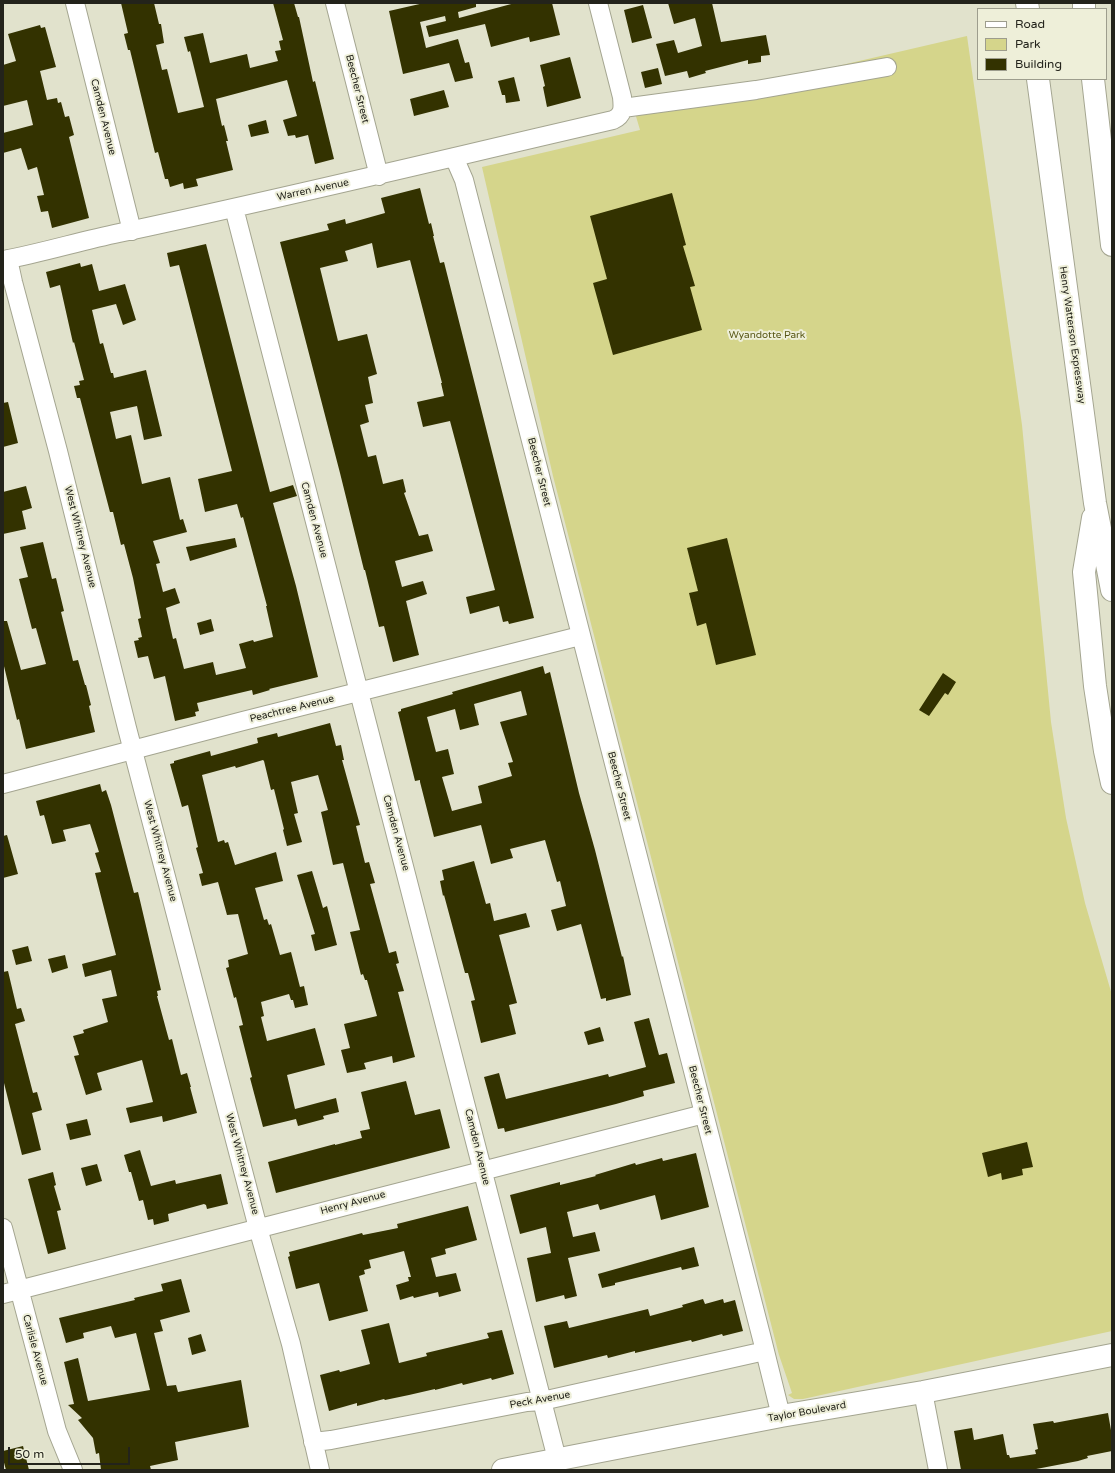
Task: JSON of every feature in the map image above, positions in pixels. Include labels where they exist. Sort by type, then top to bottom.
[{"type":"main road","name":"Henry Watterson Expressway","points":[[1038,80],[1095,503],[1112,590]]},
{"type":"main road","points":[[1093,80],[1112,245]]},
{"type":"main road","points":[[1095,503],[1084,572],[1096,693],[1105,751],[1112,783]]},
{"type":"main road","name":"Taylor Boulevard","points":[[516,1469],[557,1459],[781,1416],[923,1392],[1112,1355]]},
{"type":"street","name":"Camden Avenue","points":[[75,3],[132,231]]},
{"type":"street","name":"Beecher Street","points":[[336,3],[379,176]]},
{"type":"street","points":[[598,3],[622,97],[622,111]]},
{"type":"street","name":"Warren Avenue","points":[[6,260],[379,176],[613,120],[618,118],[622,111],[756,90],[887,67]]},
{"type":"street","name":"Beecher Street","points":[[454,157],[464,180],[781,1416]]},
{"type":"street","name":"Camden Avenue","points":[[234,208],[557,1459]]},
{"type":"street","name":"West Whitney Avenue","points":[[6,260],[58,451],[127,728],[258,1228],[291,1344],[320,1470]]},
{"type":"street","name":"Peachtree Avenue","points":[[3,784],[580,636]]},
{"type":"street","name":"Henry Avenue","points":[[11,1292],[704,1114]]},
{"type":"street","name":"Carlisle Avenue","points":[[3,1228],[11,1292],[57,1431],[73,1470]]},
{"type":"street","name":"Peck Avenue","points":[[313,1442],[331,1440],[527,1402],[542,1401],[764,1350]]},
{"type":"street","points":[[923,1392],[938,1470]]},
{"type":"green space","name":"Wyandotte Park","points":[[967,36],[1022,425],[1051,722],[1066,818],[1085,903],[1112,995],[1112,1331],[803,1399],[794,1399],[788,1395],[792,1393],[779,1355],[553,476],[482,167],[640,130],[635,113]]},
{"type":"building","points":[[121,3],[154,3],[159,24],[161,24],[164,43],[156,45],[162,70],[167,69],[178,113],[204,107],[190,51],[188,52],[184,37],[203,33],[210,63],[247,54],[250,68],[278,61],[275,51],[281,50],[279,41],[283,40],[273,3],[294,3],[299,17],[313,82],[315,81],[334,159],[315,164],[308,135],[296,138],[295,135],[288,136],[283,120],[297,116],[287,80],[216,99],[222,126],[224,125],[228,141],[226,141],[233,170],[196,179],[198,186],[184,189],[183,183],[170,187],[168,179],[165,179],[158,152],[155,153],[130,50],[128,50],[124,34],[128,33]]},
{"type":"building","points":[[424,3],[476,3],[476,7],[458,12],[459,18],[515,3],[552,3],[560,35],[530,42],[529,37],[491,47],[485,24],[429,37],[426,26],[446,21],[445,16],[420,22],[426,48],[458,39],[465,63],[469,62],[473,78],[455,82],[449,63],[403,74],[389,11]]},
{"type":"building","points":[[668,3],[712,3],[721,42],[766,35],[770,55],[761,56],[761,62],[748,64],[748,60],[705,71],[706,73],[689,78],[687,71],[665,76],[656,44],[674,40],[678,53],[702,46],[695,18],[674,24]]},
{"type":"building","points":[[643,5],[652,38],[632,43],[624,10]]},
{"type":"building","points":[[40,25],[41,28],[45,27],[56,67],[40,71],[47,100],[57,98],[58,103],[61,102],[65,117],[69,116],[74,135],[69,137],[89,218],[52,228],[48,211],[41,212],[37,196],[44,195],[37,167],[28,170],[21,148],[3,153],[3,133],[33,125],[27,100],[3,106],[3,65],[16,61],[8,34]]},
{"type":"building","points":[[570,57],[581,98],[547,107],[543,87],[545,86],[540,65]]},
{"type":"building","points":[[658,68],[662,84],[645,88],[641,72]]},
{"type":"building","points":[[514,77],[520,101],[506,103],[505,95],[502,95],[498,81]]},
{"type":"building","points":[[444,90],[449,107],[414,116],[410,99]]},
{"type":"building","points":[[266,120],[269,133],[251,137],[248,125]]},
{"type":"building","points":[[420,188],[429,224],[431,223],[440,263],[444,262],[534,618],[509,624],[508,621],[503,622],[499,606],[470,614],[466,597],[495,590],[450,421],[423,427],[417,402],[444,396],[442,383],[410,260],[377,268],[372,243],[345,251],[348,261],[320,268],[338,341],[367,334],[377,374],[368,377],[373,403],[365,405],[369,422],[360,425],[368,457],[376,455],[383,484],[403,479],[406,492],[404,493],[419,536],[428,534],[433,551],[395,561],[402,587],[423,581],[427,594],[406,601],[419,655],[393,662],[384,626],[379,627],[280,242],[329,230],[327,224],[345,219],[346,224],[385,213],[381,198]]},
{"type":"building","points":[[672,193],[686,245],[683,246],[695,286],[690,287],[702,330],[613,355],[593,283],[607,279],[590,216]]},
{"type":"building","points":[[206,244],[270,492],[293,485],[297,496],[273,503],[296,586],[318,677],[269,689],[270,690],[253,695],[252,690],[197,703],[199,711],[195,712],[196,716],[175,721],[165,676],[154,679],[148,656],[138,658],[134,641],[139,640],[138,638],[142,637],[138,619],[141,618],[133,578],[124,544],[121,545],[113,512],[110,512],[80,398],[77,398],[74,386],[80,385],[79,381],[84,380],[74,342],[73,343],[60,285],[50,288],[46,272],[80,263],[81,267],[92,264],[99,291],[125,284],[136,320],[123,325],[116,304],[92,310],[100,344],[103,343],[111,373],[113,373],[114,378],[146,370],[162,436],[144,440],[137,406],[110,412],[116,439],[131,435],[142,484],[170,477],[180,520],[183,519],[187,532],[153,541],[160,563],[156,564],[163,592],[175,588],[180,603],[166,608],[173,639],[176,638],[184,669],[213,662],[216,675],[246,668],[239,644],[273,637],[267,606],[243,517],[241,518],[237,504],[205,512],[198,479],[232,471],[179,265],[170,267],[167,253]]},
{"type":"building","points":[[8,402],[18,443],[3,447],[3,403]]},
{"type":"building","points":[[26,486],[32,508],[22,511],[26,529],[3,534],[3,492]]},
{"type":"building","points":[[235,538],[237,547],[190,561],[186,547]]},
{"type":"building","points":[[727,538],[756,655],[716,665],[706,623],[697,626],[689,593],[698,591],[687,548]]},
{"type":"building","points":[[43,542],[52,579],[56,578],[64,611],[61,612],[73,661],[78,660],[86,685],[95,732],[26,749],[19,719],[17,720],[3,662],[3,621],[7,621],[21,670],[46,664],[36,628],[32,629],[19,579],[28,577],[20,547]]},
{"type":"building","points":[[211,619],[214,631],[200,635],[197,623]]},
{"type":"building","points":[[543,666],[545,674],[550,672],[579,793],[622,957],[623,956],[631,995],[606,1001],[606,998],[601,999],[581,924],[557,931],[551,910],[566,906],[560,881],[557,882],[545,840],[510,849],[513,858],[491,864],[481,825],[434,837],[420,780],[415,781],[398,712],[401,711],[401,709],[453,694],[452,692]],"holes":[[[521,691],[527,715],[500,722],[513,762],[508,763],[512,776],[478,786],[482,803],[452,811],[442,777],[454,774],[448,749],[436,752],[427,717],[455,709],[460,730],[479,725],[474,704]]]},
{"type":"building","points":[[943,673],[956,682],[948,695],[945,693],[929,716],[919,710]]},
{"type":"building","points":[[330,723],[336,746],[341,745],[344,760],[342,760],[360,825],[356,826],[365,863],[369,862],[375,883],[370,884],[389,953],[396,951],[399,963],[396,964],[404,991],[398,992],[415,1057],[393,1063],[392,1056],[364,1063],[366,1069],[347,1073],[341,1050],[350,1048],[344,1024],[377,1016],[367,980],[365,980],[363,974],[361,975],[350,932],[360,930],[343,863],[333,865],[321,812],[328,810],[318,775],[291,782],[298,813],[294,814],[302,842],[287,846],[274,789],[271,790],[263,760],[236,768],[235,766],[202,775],[218,842],[224,840],[225,843],[228,842],[235,865],[276,852],[283,881],[255,888],[264,920],[267,919],[269,925],[271,924],[280,955],[291,952],[300,987],[304,986],[308,1005],[295,1008],[293,1000],[291,1000],[289,994],[261,1002],[264,1016],[261,1017],[267,1041],[315,1028],[325,1065],[287,1075],[295,1109],[336,1098],[339,1112],[323,1116],[324,1119],[298,1126],[296,1119],[263,1127],[250,1078],[252,1077],[239,1026],[243,1025],[236,997],[234,998],[226,968],[229,967],[228,960],[248,954],[238,914],[227,915],[218,882],[202,886],[199,874],[203,873],[196,848],[198,847],[188,805],[182,807],[170,764],[174,763],[174,761],[210,751],[211,756],[258,743],[257,738],[277,733],[278,737]]},
{"type":"building","points":[[100,784],[102,792],[106,790],[111,805],[134,893],[138,892],[161,990],[157,991],[157,996],[169,1040],[172,1039],[181,1075],[187,1073],[197,1113],[163,1122],[162,1116],[130,1123],[126,1108],[153,1102],[142,1060],[97,1073],[102,1090],[86,1095],[74,1056],[79,1055],[73,1036],[84,1033],[83,1030],[108,1022],[102,999],[117,996],[111,970],[85,977],[82,964],[116,955],[95,873],[101,872],[95,853],[99,852],[90,824],[63,830],[66,841],[52,844],[44,815],[40,816],[36,801]]},
{"type":"building","points":[[7,835],[18,874],[3,878],[3,836]]},
{"type":"building","points":[[474,861],[486,904],[490,903],[494,921],[526,913],[530,927],[499,935],[517,1003],[509,1005],[516,1034],[481,1043],[471,1001],[475,1000],[468,973],[465,973],[440,881],[444,880],[442,870]]},
{"type":"building","points":[[312,871],[323,908],[327,906],[337,945],[315,951],[311,935],[315,934],[297,875]]},
{"type":"building","points":[[28,946],[32,961],[16,965],[12,950]]},
{"type":"building","points":[[65,955],[68,968],[52,973],[48,959]]},
{"type":"building","points":[[8,971],[17,1009],[21,1008],[25,1021],[15,1024],[33,1093],[37,1092],[42,1110],[32,1113],[41,1150],[22,1155],[3,1079],[3,972]]},
{"type":"building","points":[[649,1018],[659,1055],[667,1053],[675,1083],[643,1091],[644,1096],[616,1104],[505,1132],[504,1128],[498,1129],[484,1077],[499,1073],[506,1099],[608,1074],[609,1077],[646,1067],[634,1022]]},
{"type":"building","points":[[600,1027],[604,1041],[588,1045],[584,1032]]},
{"type":"building","points":[[406,1081],[415,1115],[440,1109],[450,1148],[276,1193],[268,1162],[362,1138],[360,1131],[370,1129],[361,1092]]},
{"type":"building","points":[[87,1119],[91,1135],[70,1140],[66,1124]]},
{"type":"building","points":[[1027,1142],[1033,1167],[1022,1169],[1023,1175],[1002,1180],[1001,1173],[988,1177],[982,1153]]},
{"type":"building","points":[[140,1150],[151,1186],[175,1180],[176,1184],[221,1174],[228,1204],[207,1209],[206,1205],[204,1204],[168,1214],[169,1221],[154,1225],[153,1219],[148,1220],[143,1200],[139,1201],[131,1172],[129,1172],[124,1155]]},
{"type":"building","points":[[696,1153],[709,1207],[661,1220],[655,1195],[600,1210],[598,1204],[567,1212],[573,1237],[595,1232],[600,1251],[568,1258],[577,1296],[565,1299],[564,1295],[536,1302],[527,1258],[551,1253],[546,1227],[520,1234],[510,1195],[560,1182],[560,1185],[596,1176],[595,1175],[635,1163],[636,1165],[662,1158],[663,1161]]},
{"type":"building","points":[[97,1164],[102,1181],[86,1186],[81,1168]]},
{"type":"building","points":[[53,1172],[56,1185],[54,1186],[61,1210],[57,1211],[66,1249],[48,1254],[28,1179]]},
{"type":"building","points":[[468,1206],[477,1240],[445,1249],[446,1254],[431,1258],[436,1277],[456,1273],[461,1291],[439,1297],[438,1292],[414,1298],[413,1296],[400,1300],[396,1285],[409,1281],[408,1277],[411,1277],[404,1251],[369,1260],[371,1268],[364,1270],[365,1274],[359,1276],[368,1311],[329,1321],[319,1283],[296,1289],[288,1257],[290,1256],[289,1252],[362,1233],[363,1235],[398,1228],[397,1224]]},
{"type":"building","points":[[694,1247],[699,1266],[682,1270],[681,1267],[615,1283],[615,1285],[602,1288],[598,1274]]},
{"type":"building","points":[[181,1279],[190,1312],[160,1320],[163,1331],[154,1333],[167,1386],[176,1385],[178,1392],[241,1380],[249,1427],[175,1442],[178,1460],[150,1466],[151,1470],[101,1470],[99,1453],[96,1454],[93,1438],[78,1420],[82,1418],[68,1405],[74,1404],[64,1362],[78,1358],[88,1401],[150,1390],[136,1333],[115,1338],[111,1326],[83,1333],[84,1338],[66,1343],[59,1318],[135,1300],[134,1298],[163,1291],[161,1284]]},
{"type":"building","points":[[703,1299],[705,1304],[723,1299],[724,1303],[735,1300],[743,1331],[723,1336],[722,1334],[692,1342],[691,1340],[635,1353],[635,1351],[608,1358],[607,1355],[554,1368],[544,1326],[567,1321],[569,1328],[648,1309],[650,1316],[683,1307],[682,1305]]},
{"type":"building","points":[[389,1323],[399,1363],[427,1356],[426,1353],[489,1338],[487,1333],[502,1330],[514,1374],[492,1380],[491,1378],[463,1385],[462,1383],[357,1406],[357,1403],[329,1411],[320,1375],[339,1370],[340,1372],[370,1364],[361,1330]]},
{"type":"building","points":[[201,1334],[206,1351],[192,1355],[188,1338]]},
{"type":"building","points":[[1108,1413],[1112,1436],[1112,1451],[1087,1456],[1088,1458],[1078,1461],[1031,1470],[961,1470],[954,1431],[972,1428],[974,1440],[1003,1434],[1007,1455],[1009,1455],[1010,1458],[1036,1454],[1035,1450],[1038,1449],[1033,1424],[1053,1421],[1054,1423]]},
{"type":"building","points":[[23,1446],[29,1470],[6,1470],[3,1459],[3,1451]]}]
